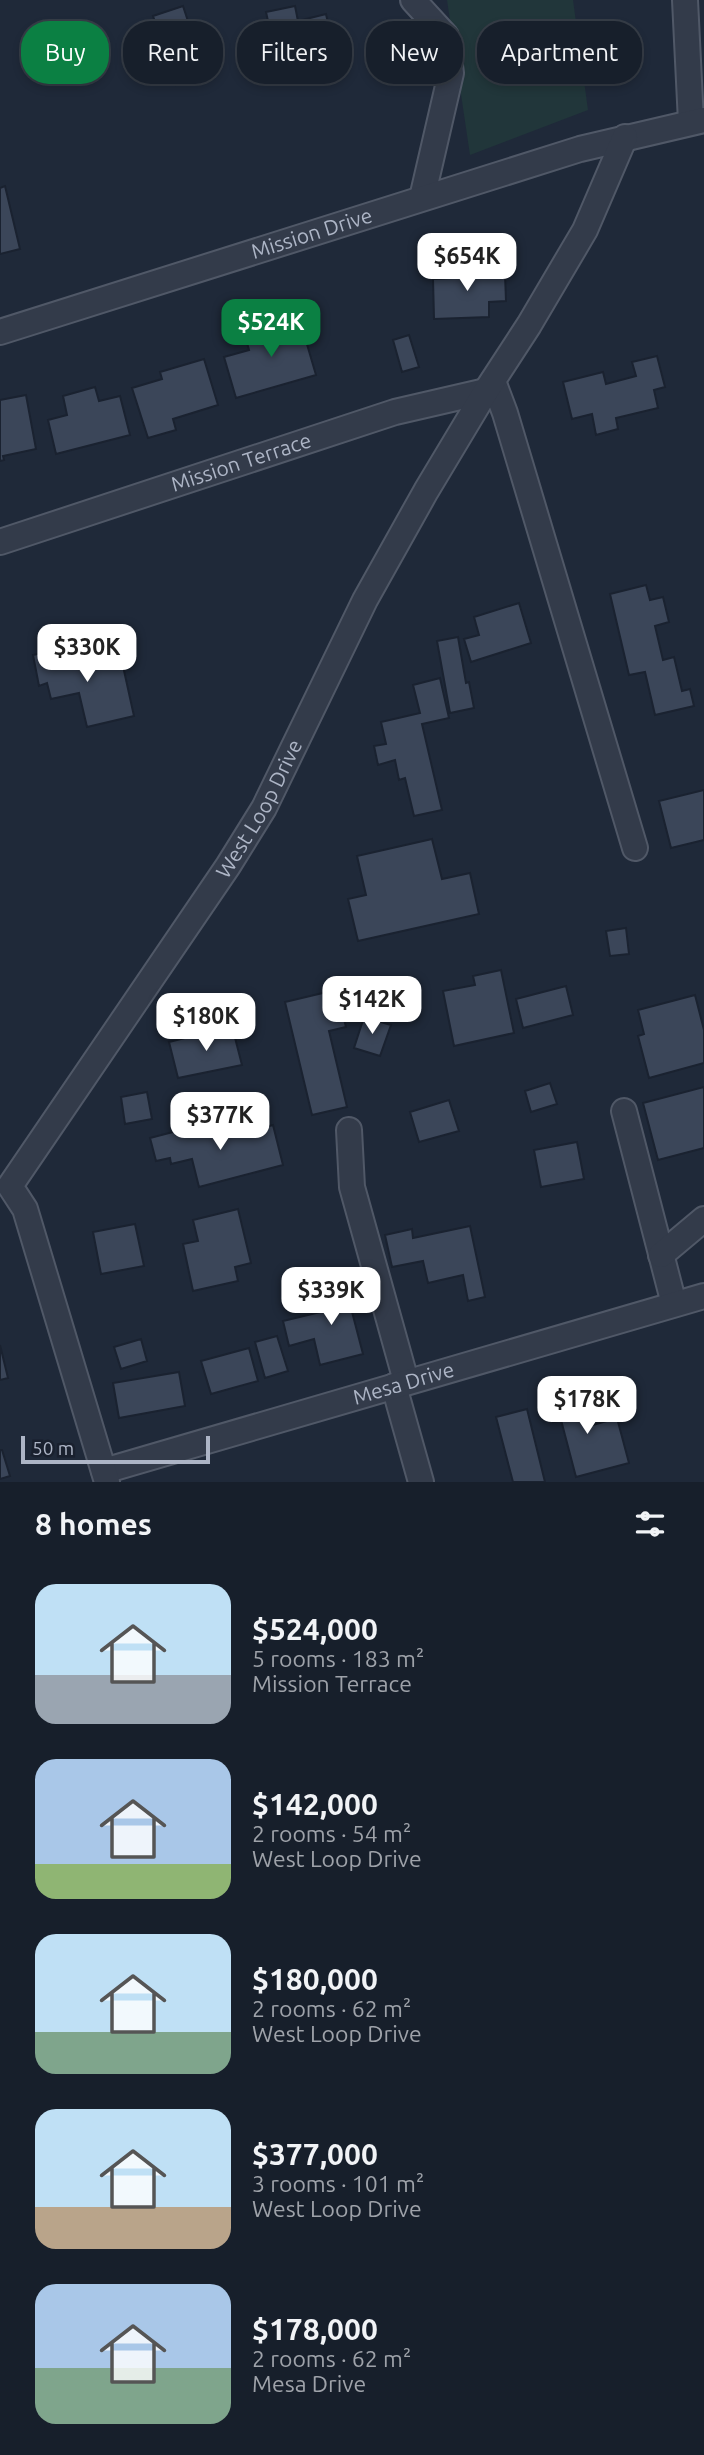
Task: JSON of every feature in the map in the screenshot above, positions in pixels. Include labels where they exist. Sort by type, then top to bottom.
[{"type":"street","points":[[413,0],[446,36],[451,73],[422,198]]},
{"type":"street","points":[[685,0],[698,121]]},
{"type":"street","name":"Mission Drive","points":[[0,332],[422,198],[625,137],[698,121]]},
{"type":"street","name":"West Loop Drive","points":[[105,1477],[25,1209],[5,1192],[257,820],[365,600],[489,386],[530,325],[585,230],[625,137]]},
{"type":"street","points":[[489,386],[509,426],[635,848]]},
{"type":"street","name":"Mission Terrace","points":[[0,542],[395,412],[489,386]]},
{"type":"street","points":[[624,1111],[674,1304]]},
{"type":"street","points":[[349,1130],[352,1187],[421,1482]]},
{"type":"street","points":[[661,1255],[704,1219]]},
{"type":"street","name":"Mesa Drive","points":[[105,1477],[400,1384],[704,1296]]},
{"type":"green space","points":[[447,0],[573,0],[576,21],[477,21],[477,84],[584,84],[588,110],[470,155],[459,84],[463,84],[463,21],[450,21]]},
{"type":"building","points":[[183,6],[188,21],[155,21],[153,16]]},
{"type":"building","points":[[295,6],[298,21],[268,21],[266,12]]},
{"type":"building","points":[[326,14],[328,21],[298,21]]},
{"type":"building","points":[[5,186],[20,249],[0,254],[0,188]]},
{"type":"building","points":[[450,262],[468,262],[468,275],[505,274],[506,301],[489,302],[489,317],[434,319],[433,279],[451,278]]},
{"type":"building","points":[[299,317],[316,375],[236,398],[224,357],[249,350],[244,332]]},
{"type":"building","points":[[409,335],[419,367],[402,372],[393,340]]},
{"type":"building","points":[[657,356],[665,387],[654,390],[658,408],[616,418],[618,429],[596,435],[592,414],[572,419],[563,382],[603,372],[606,384],[636,376],[632,362]]},
{"type":"building","points":[[204,359],[218,405],[173,419],[176,430],[148,438],[132,388],[162,379],[160,372]]},
{"type":"building","points":[[95,387],[99,401],[120,396],[130,435],[56,454],[48,420],[67,415],[63,396]]},
{"type":"building","points":[[26,395],[36,449],[3,456],[4,460],[0,461],[0,400]]},
{"type":"building","points":[[646,585],[650,600],[663,597],[669,622],[655,626],[663,660],[674,657],[682,691],[690,689],[694,706],[655,715],[645,672],[629,675],[610,594]]},
{"type":"building","points":[[519,603],[531,643],[471,662],[464,639],[479,635],[474,617]]},
{"type":"building","points":[[458,637],[466,683],[469,682],[474,708],[450,713],[437,641]]},
{"type":"building","points":[[74,646],[79,666],[121,657],[134,716],[87,727],[79,693],[51,699],[47,683],[39,686],[33,655]]},
{"type":"building","points":[[440,678],[449,718],[422,724],[442,810],[414,816],[405,778],[399,780],[395,760],[378,765],[374,746],[386,744],[381,722],[420,713],[413,685]]},
{"type":"building","points":[[704,790],[704,840],[671,848],[659,801]]},
{"type":"building","points":[[432,839],[442,879],[470,873],[479,914],[358,941],[348,899],[366,895],[357,856]]},
{"type":"building","points":[[626,928],[629,954],[610,956],[606,931]]},
{"type":"building","points":[[501,970],[514,1033],[454,1046],[443,991],[475,985],[473,976]]},
{"type":"building","points":[[566,986],[573,1015],[523,1028],[516,999]]},
{"type":"building","points":[[327,992],[332,1013],[342,1011],[346,1027],[329,1031],[347,1107],[312,1115],[285,1002]]},
{"type":"building","points":[[695,995],[704,1030],[704,1063],[649,1078],[638,1036],[644,1034],[638,1010]]},
{"type":"building","points":[[364,1017],[391,1025],[380,1056],[354,1048]]},
{"type":"building","points":[[232,1026],[242,1065],[178,1078],[169,1042]]},
{"type":"building","points":[[550,1083],[557,1104],[531,1112],[525,1091]]},
{"type":"building","points":[[704,1087],[704,1148],[658,1160],[643,1103]]},
{"type":"building","points":[[147,1092],[152,1119],[125,1124],[121,1097]]},
{"type":"building","points":[[449,1100],[459,1131],[419,1142],[410,1112]]},
{"type":"building","points":[[211,1122],[215,1140],[273,1125],[283,1165],[199,1187],[192,1159],[171,1164],[170,1158],[156,1161],[150,1138]]},
{"type":"building","points":[[577,1142],[584,1179],[541,1187],[534,1150]]},
{"type":"building","points":[[238,1209],[251,1263],[235,1267],[238,1281],[193,1291],[183,1244],[198,1241],[193,1220]]},
{"type":"building","points":[[135,1224],[144,1266],[101,1274],[93,1232]]},
{"type":"building","points":[[470,1226],[485,1297],[468,1301],[463,1275],[428,1283],[423,1261],[392,1267],[385,1235],[412,1229],[413,1238]]},
{"type":"building","points":[[357,1278],[362,1302],[350,1304],[363,1354],[320,1365],[314,1339],[289,1346],[283,1321],[337,1308],[332,1284]]},
{"type":"building","points":[[277,1336],[288,1371],[265,1378],[255,1342]]},
{"type":"building","points":[[141,1339],[147,1361],[121,1369],[114,1347]]},
{"type":"building","points":[[0,1345],[8,1378],[0,1380]]},
{"type":"building","points":[[249,1348],[258,1381],[211,1394],[201,1361]]},
{"type":"building","points":[[179,1372],[185,1406],[119,1418],[113,1383]]},
{"type":"building","points":[[576,1388],[586,1427],[617,1418],[629,1463],[576,1477],[561,1420],[553,1422],[546,1396]]},
{"type":"building","points":[[527,1409],[545,1482],[513,1482],[496,1417]]},
{"type":"building","points":[[0,1450],[10,1476],[0,1479]]}]
